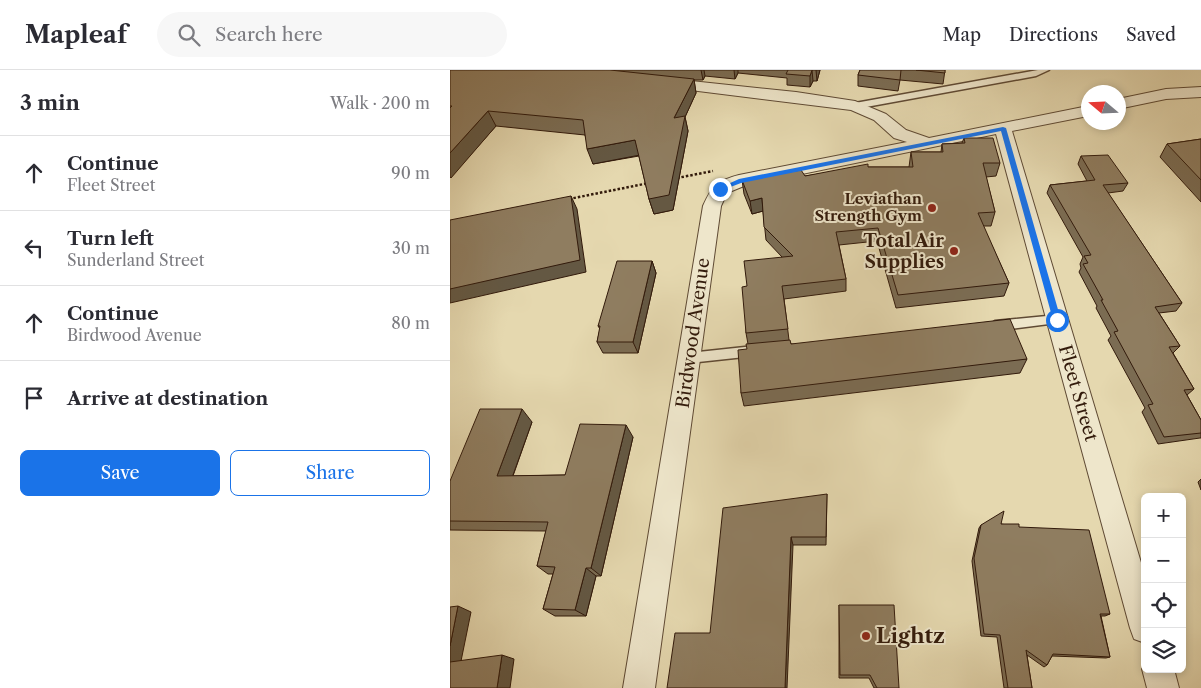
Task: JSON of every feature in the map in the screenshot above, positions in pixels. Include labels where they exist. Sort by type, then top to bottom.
[{"type":"street","points":[[648,81],[796,97],[855,106],[880,117],[900,134],[925,142],[1081,112]]},
{"type":"street","points":[[1126,102],[1166,94],[1201,92]]},
{"type":"street","name":"Fleet Street","points":[[1003,128],[1141,614]]},
{"type":"street","name":"Birdwood Avenue","points":[[640,688],[712,206],[720,189],[739,181],[925,142]]},
{"type":"street","points":[[1159,673],[1164,688]]},
{"type":"lane","points":[[855,106],[951,90],[1045,70]]},
{"type":"lane","points":[[986,327],[1057,320]]},
{"type":"lane","points":[[689,358],[762,350]]},
{"type":"path","points":[[697,174],[700,182]]},
{"type":"building","points":[[450,70],[610,70],[694,79],[674,118],[685,116],[669,195],[649,199],[635,140],[587,149],[583,120],[488,111],[450,153],[450,108],[452,106],[450,106]]},
{"type":"building","points":[[788,70],[812,70],[810,76],[786,74]]},
{"type":"building","points":[[860,70],[901,70],[900,80],[858,75]]},
{"type":"building","points":[[916,70],[945,70],[945,73]]},
{"type":"building","points":[[964,138],[993,138],[1000,163],[983,163],[995,212],[978,213],[1009,283],[898,295],[878,228],[836,232],[846,279],[782,286],[788,329],[746,333],[742,287],[747,286],[744,261],[793,256],[764,227],[762,198],[750,201],[742,180],[801,170],[805,176],[868,164],[868,167],[913,167],[911,152],[943,152],[942,144],[965,143]]},
{"type":"building","points":[[1201,139],[1201,180],[1167,144]]},
{"type":"building","points":[[1108,155],[1128,183],[1103,185],[1182,303],[1155,307],[1180,346],[1169,347],[1194,389],[1184,390],[1201,420],[1201,433],[1164,437],[1148,405],[1153,404],[1114,332],[1118,331],[1083,264],[1088,263],[1084,256],[1091,255],[1050,185],[1095,180],[1081,156]]},
{"type":"building","points":[[571,196],[580,260],[450,289],[450,220]]},
{"type":"building","points":[[617,261],[652,261],[633,342],[597,342],[600,326],[598,326]]},
{"type":"building","points":[[1010,319],[1027,359],[741,393],[738,350],[747,349],[746,344],[790,340],[791,344]]},
{"type":"building","points":[[480,409],[522,409],[497,476],[565,475],[580,424],[626,425],[591,568],[586,568],[575,610],[543,609],[555,567],[537,566],[548,522],[450,521],[450,481]]},
{"type":"building","points":[[827,494],[826,537],[791,537],[785,688],[667,688],[675,633],[710,633],[723,508]]},
{"type":"building","points":[[1004,511],[1001,524],[1019,524],[1019,527],[1089,530],[1110,614],[1100,614],[1110,657],[1053,654],[1047,665],[1026,650],[1032,688],[1008,688],[1000,635],[984,634],[974,558],[981,525]]},
{"type":"building","name":"Lightz","points":[[839,605],[894,605],[899,688],[877,688],[870,675],[840,675]]},
{"type":"building","points":[[458,606],[450,646],[450,607]]},
{"type":"building","points":[[502,655],[497,688],[450,688],[450,662]]},
{"type":"place","name":"Leviathan Strength Gym","points":[[932,208]]},
{"type":"place","name":"Total Air Supplies","points":[[954,251]]},
{"type":"place","name":"Lightz","points":[[866,636]]},
{"type":"route","points":[[720,189],[739,181],[925,142],[1003,128],[1057,320]]}]
